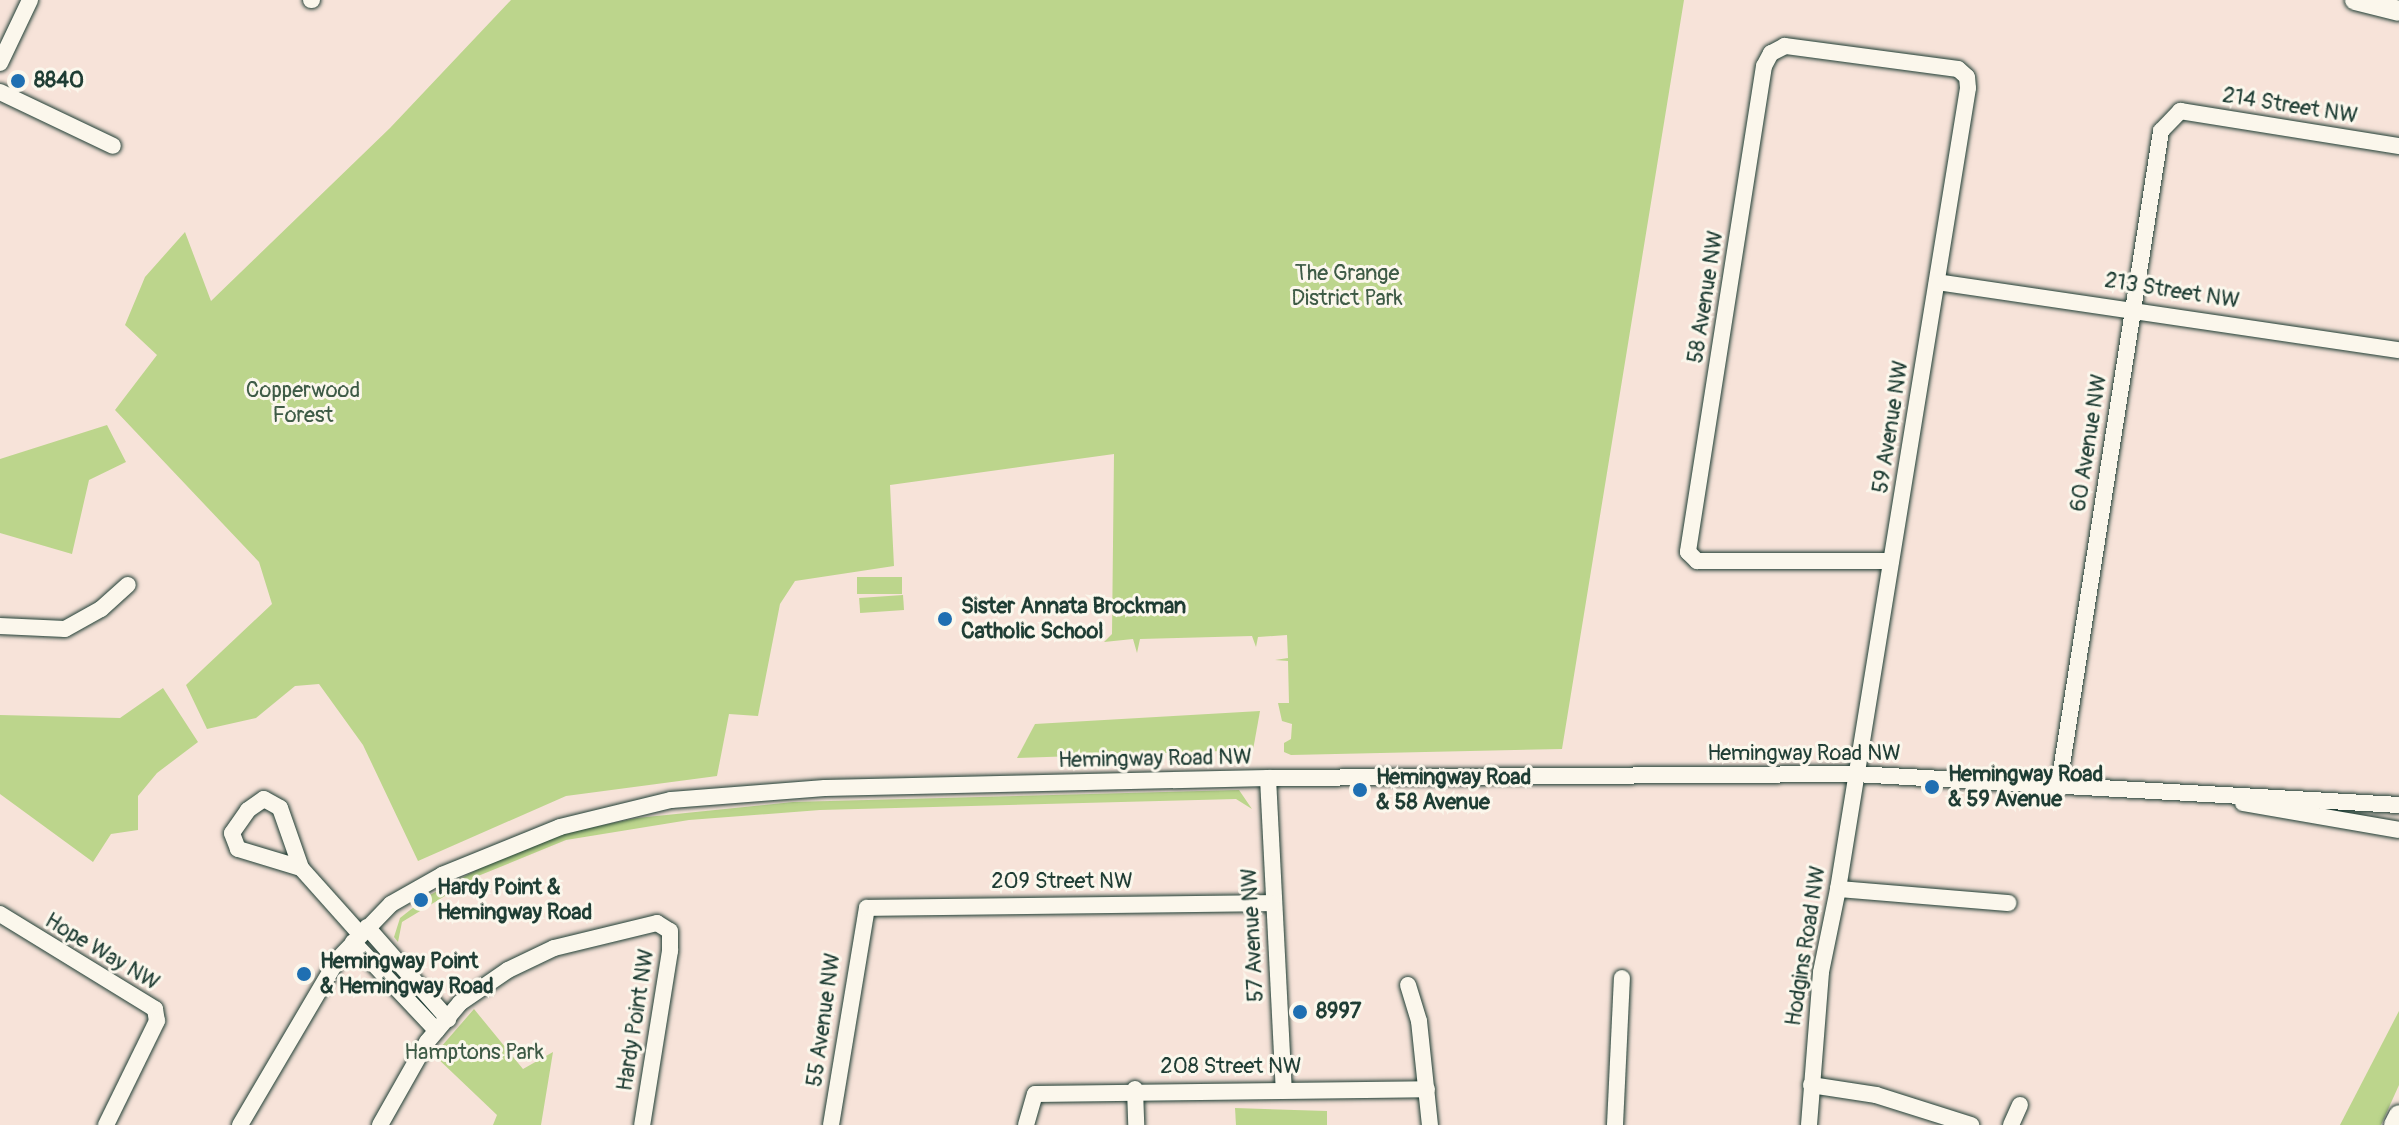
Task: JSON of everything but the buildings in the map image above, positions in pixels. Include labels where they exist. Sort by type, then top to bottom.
[{"type":"main road","points":[[2355,0],[2399,11]]},
{"type":"main road","points":[[2390,0],[2399,1]]},
{"type":"main road","points":[[2394,1125],[2399,1115]]},
{"type":"street","points":[[0,63],[30,0]]},
{"type":"street","name":"58 Avenue NW","points":[[1891,561],[1697,561],[1688,552],[1764,66],[1771,53],[1785,46],[1958,69],[1967,77],[1968,88]]},
{"type":"street","name":"59 Avenue NW","points":[[1855,774],[1968,88]]},
{"type":"street","points":[[0,92],[113,146]]},
{"type":"street","name":"214 Street NW","points":[[2173,114],[2399,146]]},
{"type":"street","name":"60 Avenue NW","points":[[2059,784],[2161,131],[2173,114]]},
{"type":"street","name":"213 Street NW","points":[[1937,282],[2132,307],[2399,350]]},
{"type":"street","points":[[0,626],[65,629],[101,609],[128,585]]},
{"type":"street","name":"Hemingway Road NW","points":[[240,1125],[287,1038],[360,934],[391,904],[442,875],[560,827],[671,800],[825,788],[1268,778],[1855,774],[2059,784],[2210,797],[2399,830]]},
{"type":"street","name":"Hodgins Road NW","points":[[1809,1125],[1821,972],[1838,889],[1855,774]]},
{"type":"street","name":"57 Avenue NW","points":[[1268,778],[1272,903],[1284,1089]]},
{"type":"street","name":"Hemingway Road NW","points":[[2210,797],[2276,796],[2399,805]]},
{"type":"street","points":[[301,868],[238,849],[232,833],[248,810],[264,799],[280,808],[301,868],[442,1025],[380,1125]]},
{"type":"street","points":[[1838,889],[2008,903]]},
{"type":"street","name":"209 Street NW","points":[[861,922],[867,908],[887,904],[1272,903]]},
{"type":"street","name":"Hope Way NW","points":[[0,914],[155,1009],[157,1021],[106,1125]]},
{"type":"street","name":"55 Avenue NW","points":[[831,1125],[861,922]]},
{"type":"street","name":"Hardy Point NW","points":[[442,1025],[460,1003],[508,970],[554,948],[624,928],[664,925],[670,951],[642,1125]]},
{"type":"street","points":[[1615,1125],[1622,978]]},
{"type":"street","points":[[1408,985],[1427,1089],[1430,1125]]},
{"type":"street","points":[[1811,1085],[1888,1098],[1971,1125]]},
{"type":"street","points":[[1135,1089],[1136,1125]]},
{"type":"street","name":"208 Street NW","points":[[1026,1125],[1035,1094],[1135,1089],[1427,1089]]},
{"type":"street","points":[[2011,1125],[2020,1105]]},
{"type":"green space","name":"The Grange District Park","points":[[511,0],[1684,0],[1562,749],[1291,755],[1284,752],[1284,743],[1291,739],[1292,724],[1282,721],[1278,703],[1289,703],[1288,661],[1275,660],[1288,658],[1287,635],[1258,637],[1256,647],[1252,636],[1140,639],[1137,653],[1133,639],[1104,642],[1112,634],[1114,454],[890,485],[894,566],[795,581],[780,604],[758,716],[729,714],[717,776],[566,796],[418,861],[363,745],[319,684],[295,686],[256,718],[207,729],[186,685],[272,604],[259,562],[115,410],[157,355],[125,325],[145,277],[185,232],[211,301],[390,128]]},
{"type":"green space","points":[[107,425],[126,462],[89,480],[72,554],[0,533],[0,459]]},
{"type":"green space","points":[[857,577],[902,577],[902,594],[857,594]]},
{"type":"green space","points":[[903,595],[904,610],[860,613],[859,598]]},
{"type":"green space","points":[[163,688],[198,742],[157,773],[138,796],[138,830],[111,834],[93,862],[0,794],[0,715],[120,718]]},
{"type":"green space","points":[[1260,711],[1253,750],[1017,758],[1035,724]]},
{"type":"green space","points":[[1239,790],[1252,809],[1236,799],[820,810],[689,820],[566,840],[478,876],[402,922],[398,942],[394,937],[400,918],[428,896],[486,865],[565,833],[637,818],[793,802]]},
{"type":"green space","name":"Hamptons Park","points":[[474,1009],[523,1069],[553,1052],[541,1125],[493,1125],[497,1115],[434,1055]]},
{"type":"green space","points":[[2399,1011],[2399,1085],[2381,1125],[2340,1125]]},
{"type":"green space","points":[[1235,1108],[1327,1111],[1327,1125],[1236,1125]]},
{"type":"place","name":"8840","points":[[18,81]]},
{"type":"place","name":"Sister Annata Brockman Catholic School","points":[[945,619]]},
{"type":"place","name":"Hemingway Road & 59 Avenue","points":[[1932,787]]},
{"type":"place","name":"Hemingway Road & 58 Avenue","points":[[1360,790]]},
{"type":"place","name":"Hardy Point & Hemingway Road","points":[[421,900]]},
{"type":"place","name":"Hemingway Point & Hemingway Road","points":[[304,974]]},
{"type":"place","name":"8997","points":[[1300,1012]]},
{"type":"park label","name":"Copperwood Forest","points":[[303,402]]}]
